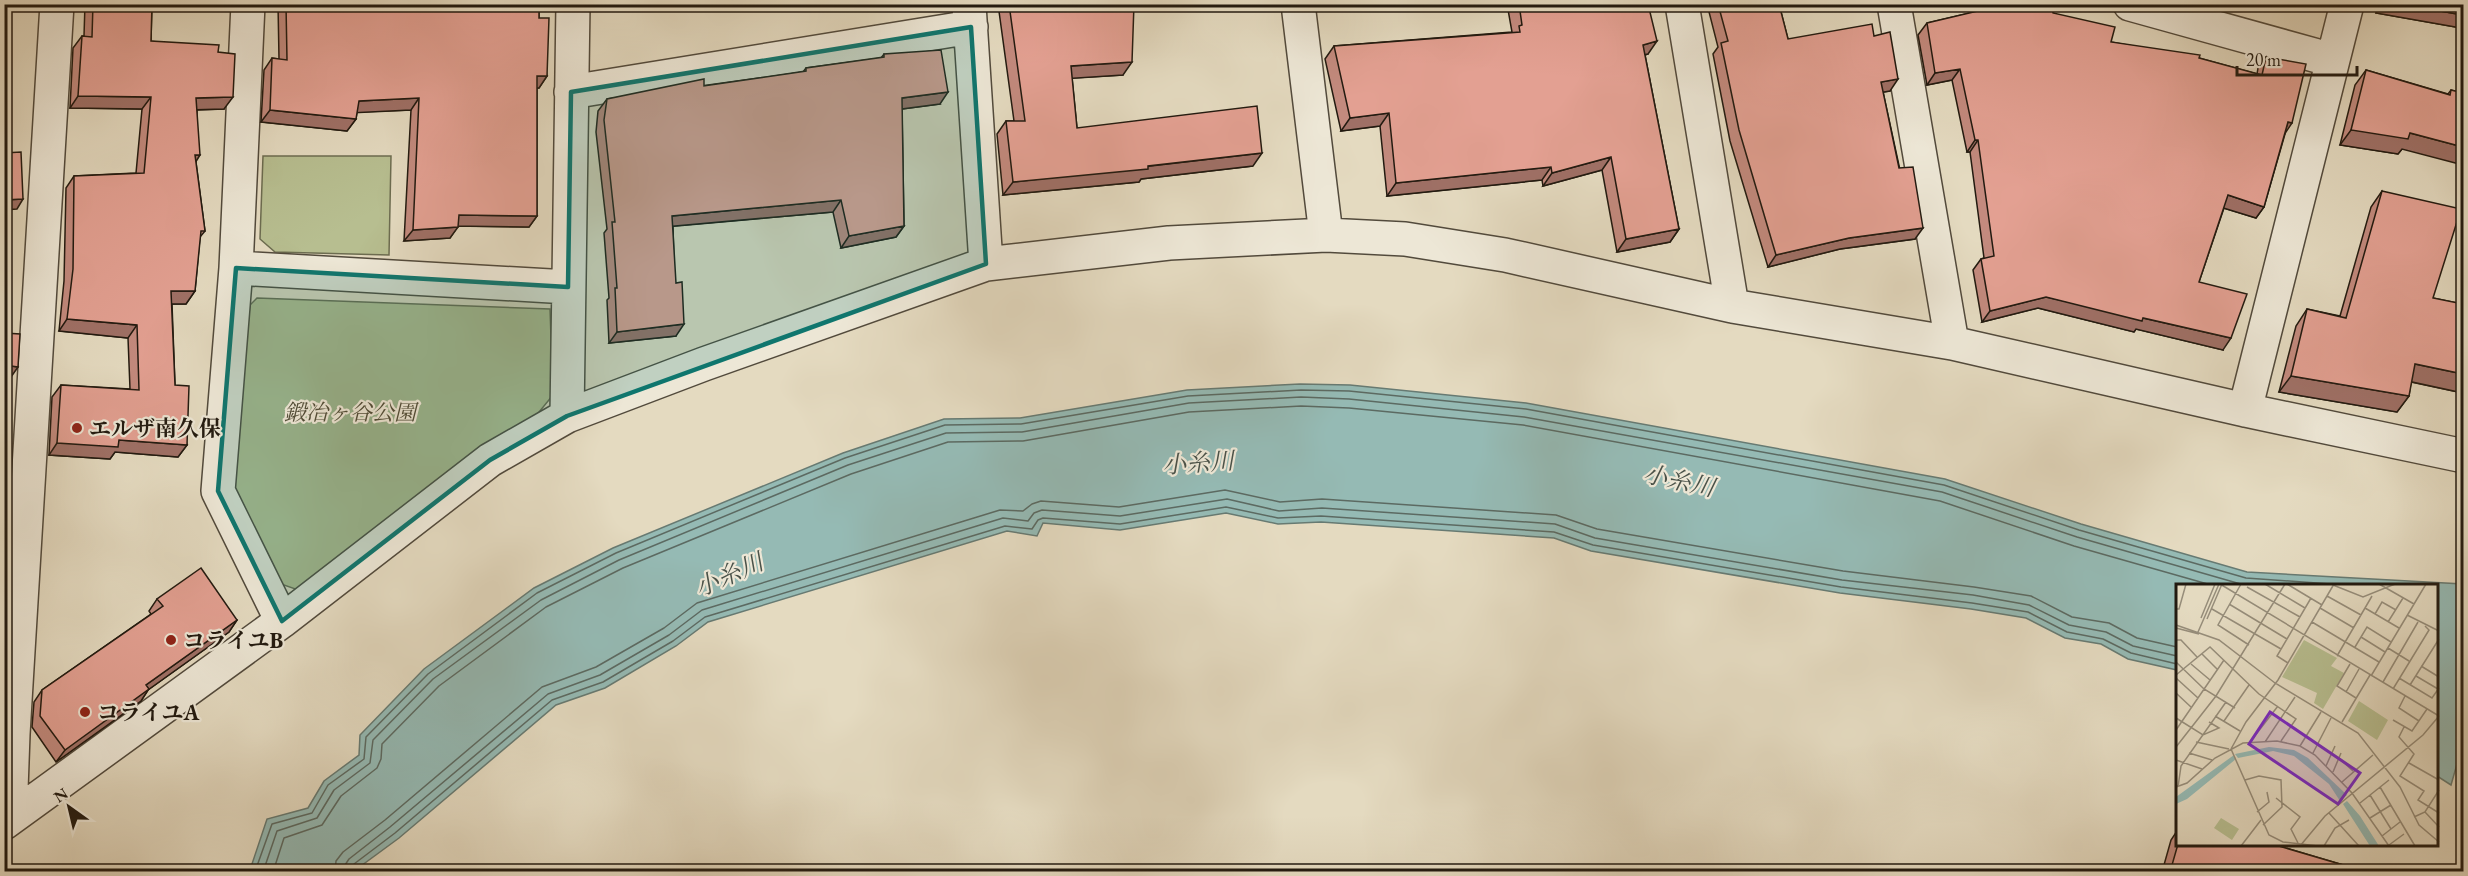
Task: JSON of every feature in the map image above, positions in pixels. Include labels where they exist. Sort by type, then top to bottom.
[{"type":"street","points":[[7,821],[57,4]]},
{"type":"street","points":[[248,4],[236,268],[218,491],[282,621]]},
{"type":"street","points":[[567,416],[573,4]]},
{"type":"street","points":[[1298,4],[1326,235]]},
{"type":"street","points":[[1682,4],[1732,306]]},
{"type":"street","points":[[1894,4],[1952,343]]},
{"type":"street","points":[[2130,4],[2332,60]]},
{"type":"street","points":[[2245,410],[2347,4]]},
{"type":"street","points":[[571,92],[970,16],[986,264]]},
{"type":"street","points":[[7,821],[282,621],[490,459],[567,416],[704,364],[986,264],[1169,243],[1326,235],[1406,239],[1505,255],[1732,306],[1952,343],[2245,410],[2463,456]]},
{"type":"street","points":[[236,268],[568,287]]},
{"type":"highlighted area","points":[[971,27],[986,264],[567,416],[490,460],[282,621],[218,491],[236,268],[568,287],[571,92]]},
{"type":"green space","points":[[263,156],[391,156],[389,255],[275,252],[260,239]]},
{"type":"green space","name":"鍛冶ヶ谷公園","points":[[257,298],[550,309],[553,395],[535,417],[301,591],[278,583],[231,484],[250,305]]},
{"type":"water","name":"小糸川","points":[[1300,384],[1350,385],[1526,403],[1945,479],[2081,524],[2247,572],[2463,584],[2463,743],[2451,785],[2438,777],[2438,584],[2176,584],[2176,670],[2128,659],[2101,644],[2065,638],[2026,618],[1840,593],[1591,551],[1554,538],[1321,522],[1278,524],[1226,513],[1120,530],[1043,523],[1037,536],[1007,531],[708,622],[676,646],[605,688],[556,705],[399,838],[354,871],[238,871],[252,864],[267,819],[308,808],[324,781],[359,755],[360,735],[424,669],[534,588],[613,548],[843,453],[944,419],[1020,418],[1187,390]]},
{"type":"building","points":[[93,4],[152,4],[151,41],[219,45],[218,52],[235,54],[233,97],[196,98],[200,155],[195,155],[205,231],[201,231],[195,291],[171,291],[175,385],[189,386],[187,445],[119,440],[118,447],[57,443],[61,385],[139,390],[137,325],[67,319],[73,269],[74,176],[144,173],[151,97],[78,96],[82,36],[92,37]]},
{"type":"building","points":[[286,4],[539,4],[539,18],[549,18],[547,76],[537,76],[537,216],[459,215],[458,227],[413,230],[419,98],[359,101],[356,119],[270,110],[272,58],[287,60]]},
{"type":"building","points":[[1009,4],[1134,4],[1132,62],[1071,66],[1077,128],[1257,106],[1262,153],[1148,166],[1148,169],[1013,182],[1006,121],[1025,121]]},
{"type":"building","points":[[1519,4],[1648,4],[1657,41],[1643,45],[1679,229],[1626,239],[1611,157],[1552,173],[1551,167],[1396,183],[1389,113],[1350,118],[1334,46],[1520,32],[1519,26],[1522,25]]},
{"type":"building","points":[[1718,4],[1779,4],[1788,39],[1872,24],[1874,36],[1890,32],[1898,79],[1881,82],[1899,168],[1913,167],[1923,228],[1849,238],[1776,255],[1739,130],[1721,43],[1728,41]]},
{"type":"building","points":[[1995,4],[2052,4],[2053,13],[2115,27],[2111,42],[2200,55],[2199,58],[2262,75],[2266,57],[2306,64],[2292,123],[2288,122],[2264,207],[2228,195],[2199,282],[2247,294],[2231,338],[2143,318],[2142,321],[2046,297],[1990,311],[1981,259],[1994,256],[1978,140],[1975,140],[1960,69],[1935,73],[1927,23],[1995,7]]},
{"type":"building","points":[[2401,4],[2463,4],[2463,15]]},
{"type":"building","points":[[941,50],[948,92],[902,98],[904,226],[849,236],[841,200],[672,216],[676,283],[682,282],[684,324],[617,332],[615,288],[617,288],[612,222],[615,222],[604,120],[607,99],[704,79],[704,86],[806,71],[806,68],[884,57],[884,54]]},
{"type":"building","points":[[2366,70],[2450,95],[2451,90],[2463,93],[2463,147],[2410,133],[2408,139],[2351,130]]},
{"type":"building","points":[[21,152],[23,199],[4,200],[4,153]]},
{"type":"building","points":[[2382,191],[2461,209],[2433,298],[2463,304],[2463,374],[2415,364],[2409,396],[2291,376],[2307,309],[2346,318]]},
{"type":"building","points":[[4,333],[20,334],[18,367],[4,365]]},
{"type":"building","points":[[4,545],[7,545],[7,663],[4,659]]},
{"type":"building","points":[[201,568],[237,620],[146,685],[149,689],[65,750],[40,716],[42,690],[163,606],[157,599]]},
{"type":"building","points":[[2177,846],[2279,846],[2367,872],[2170,872]]},
{"type":"place","name":"エルザ南久保","points":[[77,428]]},
{"type":"place","name":"コライユB","points":[[171,640]]},
{"type":"place","name":"コライユA","points":[[85,712]]}]
